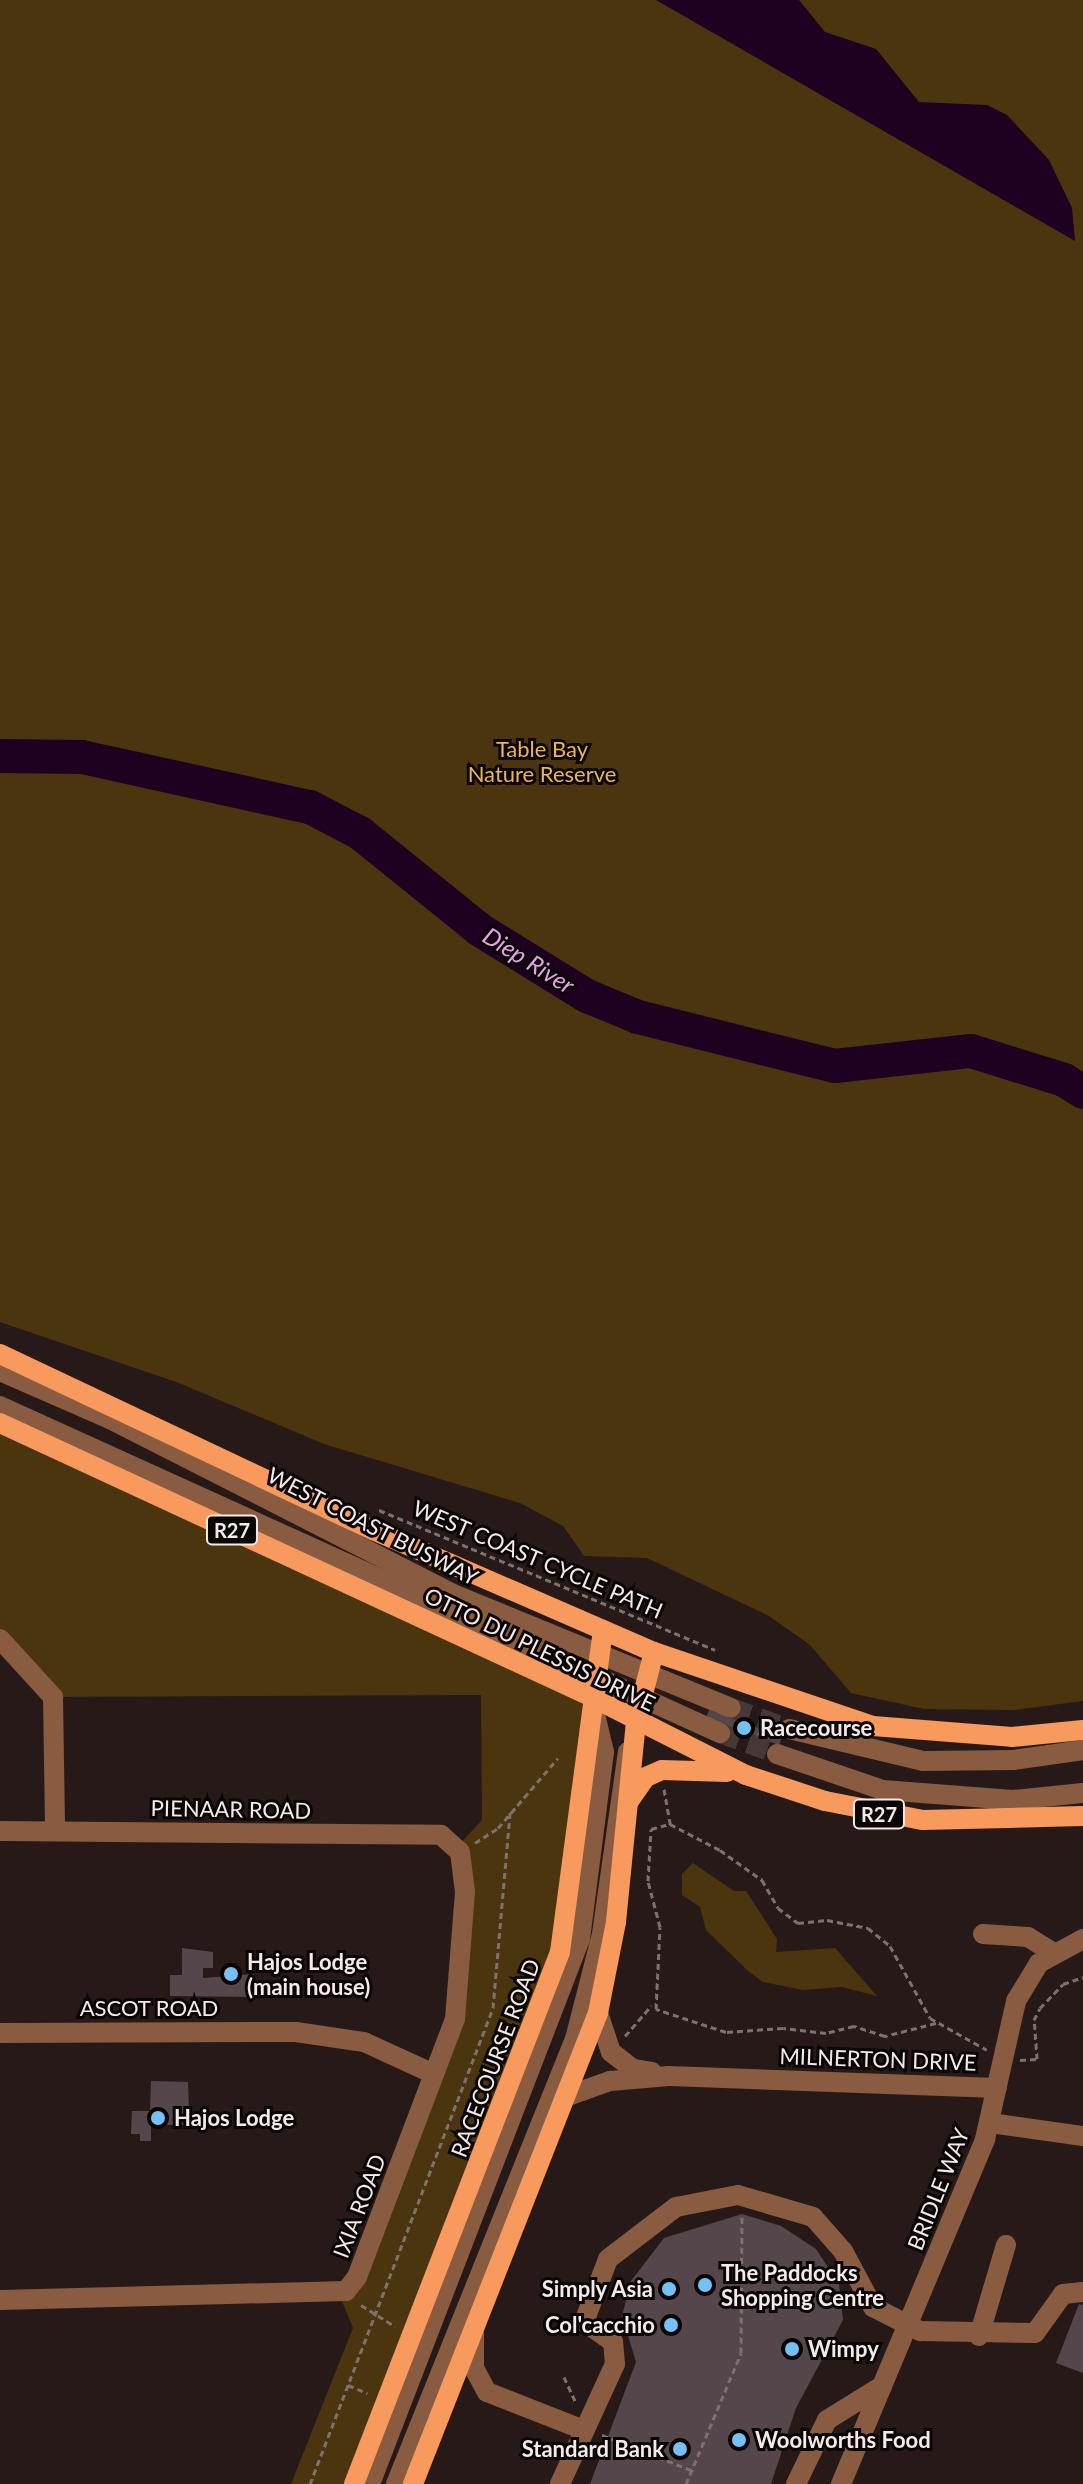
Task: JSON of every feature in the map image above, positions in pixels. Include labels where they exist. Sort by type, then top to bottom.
[{"type":"main road","name":"OTTO DU PLESSIS DRIVE","points":[[0,1354],[603,1630],[652,1661],[873,1726],[1012,1737],[1083,1730]]},
{"type":"main road","name":"OTTO DU PLESSIS DRIVE","points":[[0,1423],[593,1686],[636,1721],[746,1775],[839,1805],[923,1820],[1083,1816]]},
{"type":"main road","name":"RACECOURSE ROAD","points":[[354,2484],[560,1952],[578,1850],[593,1686],[603,1630]]},
{"type":"main road","points":[[413,2484],[598,2013],[616,1922],[636,1721],[652,1661]]},
{"type":"main road","points":[[628,1804],[646,1777],[662,1770],[746,1775]]},
{"type":"street","name":"WEST COAST BUSWAY","points":[[0,1371],[110,1419],[453,1594],[600,1655],[652,1661],[731,1708]]},
{"type":"street","name":"WEST COAST BUSWAY","points":[[0,1406],[593,1686],[643,1701],[720,1733]]},
{"type":"street","points":[[0,1639],[53,1697],[55,1830]]},
{"type":"street","points":[[370,2484],[580,1939],[604,1752],[593,1686]]},
{"type":"street","points":[[396,2484],[575,2039],[600,1947],[619,1782],[636,1721]]},
{"type":"street","points":[[789,1729],[923,1761],[1013,1760],[1083,1750]]},
{"type":"street","points":[[777,1754],[883,1790],[1013,1800],[1083,1793]]},
{"type":"street","name":"PIENAAR ROAD","points":[[0,1831],[441,1835],[458,1849]]},
{"type":"street","name":"IXIA ROAD","points":[[0,2300],[346,2291],[357,2277],[434,2074],[462,1987],[458,1849]]},
{"type":"street","points":[[983,1934],[1028,1937],[1052,1952],[1083,1939]]},
{"type":"street","name":"MILNERTON DRIVE","points":[[565,2097],[610,2081],[669,2076],[997,2088],[1016,2001],[1052,1952]]},
{"type":"street","name":"MILNERTON DRIVE","points":[[598,2013],[604,2037],[622,2063],[669,2076]]},
{"type":"street","name":"ASCOT ROAD","points":[[0,2033],[296,2032],[364,2042],[434,2074]]},
{"type":"street","name":"BRIDLE WAY","points":[[841,2484],[990,2123],[997,2088]]},
{"type":"street","points":[[990,2123],[1083,2136]]},
{"type":"street","points":[[560,2484],[615,2364],[613,2342],[584,2322],[608,2259],[676,2207],[738,2195],[813,2217],[843,2251],[873,2307],[907,2326],[979,2336],[1035,2333],[1063,2294],[1083,2292]]},
{"type":"street","points":[[979,2336],[1006,2245]]},
{"type":"street","points":[[474,2333],[474,2368],[487,2392],[584,2430]]},
{"type":"street","points":[[796,2484],[827,2420],[882,2386]]},
{"type":"path","name":"WEST COAST CYCLE PATH","points":[[377,1509],[719,1652]]},
{"type":"path","points":[[458,1849],[510,1812],[558,1758]]},
{"type":"path","points":[[661,1784],[670,1824]]},
{"type":"path","points":[[310,2484],[493,2008],[510,1812]]},
{"type":"path","points":[[622,2047],[627,2031],[652,2005],[660,1927],[648,1881],[650,1833],[655,1825],[670,1824],[762,1880],[778,1908],[798,1923],[838,1921],[878,1935],[936,2023],[991,2052]]},
{"type":"path","points":[[1016,2060],[1037,2059],[1034,2020],[1040,2008],[1063,1984],[1083,1977]]},
{"type":"path","points":[[652,2005],[726,2032],[783,2028],[826,2033],[854,2026],[885,2036],[936,2023]]},
{"type":"path","points":[[686,2484],[741,2353],[742,2214]]},
{"type":"path","points":[[346,2291],[375,2317],[391,2324]]},
{"type":"path","points":[[348,2385],[375,2396]]},
{"type":"path","points":[[584,2430],[691,2470]]},
{"type":"green space","name":"Table Bay Nature Reserve","points":[[0,0],[1083,0],[1083,1701],[1014,1710],[924,1709],[851,1693],[810,1645],[769,1616],[647,1558],[584,1556],[563,1526],[520,1503],[324,1444],[179,1383],[0,1322]]},
{"type":"green space","points":[[0,1423],[590,1696],[569,1910],[354,2484],[291,2484],[353,2328],[339,2294],[346,2291],[455,2019],[457,1847],[482,1820],[481,1695],[53,1697],[0,1639]]},
{"type":"green space","points":[[693,1863],[734,1891],[746,1891],[777,1939],[776,1952],[835,1948],[877,1996],[842,1987],[803,1990],[763,1982],[706,1930],[700,1907],[682,1895],[682,1874]]},
{"type":"shaded area","points":[[656,0],[799,0],[825,32],[876,49],[919,102],[987,105],[1007,115],[1049,160],[1072,208],[1075,241]]},
{"type":"building","name":"Racecourse","points":[[709,1710],[782,1737],[779,1745],[706,1718]]},
{"type":"building","name":"Hajos Lodge (main house)","points":[[182,1948],[213,1952],[213,1968],[203,1968],[203,1978],[254,1974],[254,1997],[170,1996],[170,1975],[182,1975]]},
{"type":"building","name":"Hajos Lodge","points":[[151,2081],[188,2082],[189,2110],[185,2125],[151,2125],[151,2141],[140,2141],[140,2134],[131,2134],[132,2111],[150,2111]]},
{"type":"building","points":[[742,2214],[781,2226],[816,2249],[839,2284],[843,2320],[796,2408],[771,2484],[590,2484],[636,2362],[622,2316],[631,2281],[664,2238]]},
{"type":"building","points":[[1079,2304],[1083,2305],[1083,2373],[1056,2363]]},
{"type":"waterway","name":"Diep River","points":[[0,756],[82,757],[310,807],[360,833],[480,930],[587,996],[638,1017],[835,1066],[971,1051],[1064,1080],[1083,1092]]},
{"type":"tunnel","points":[[731,1708],[789,1729]]},
{"type":"tunnel","points":[[720,1733],[777,1754]]},
{"type":"place","name":"Racecourse","points":[[744,1728]]},
{"type":"place","name":"Hajos Lodge (main house)","points":[[231,1974]]},
{"type":"place","name":"Hajos Lodge","points":[[158,2118]]},
{"type":"place","name":"The Paddocks Shopping Centre","points":[[705,2285]]},
{"type":"place","name":"Simply Asia","points":[[669,2289]]},
{"type":"place","name":"Col'cacchio","points":[[671,2325]]},
{"type":"place","name":"Wimpy","points":[[792,2349]]},
{"type":"place","name":"Woolworths Food","points":[[739,2440]]},
{"type":"place","name":"Standard Bank","points":[[680,2449]]}]
